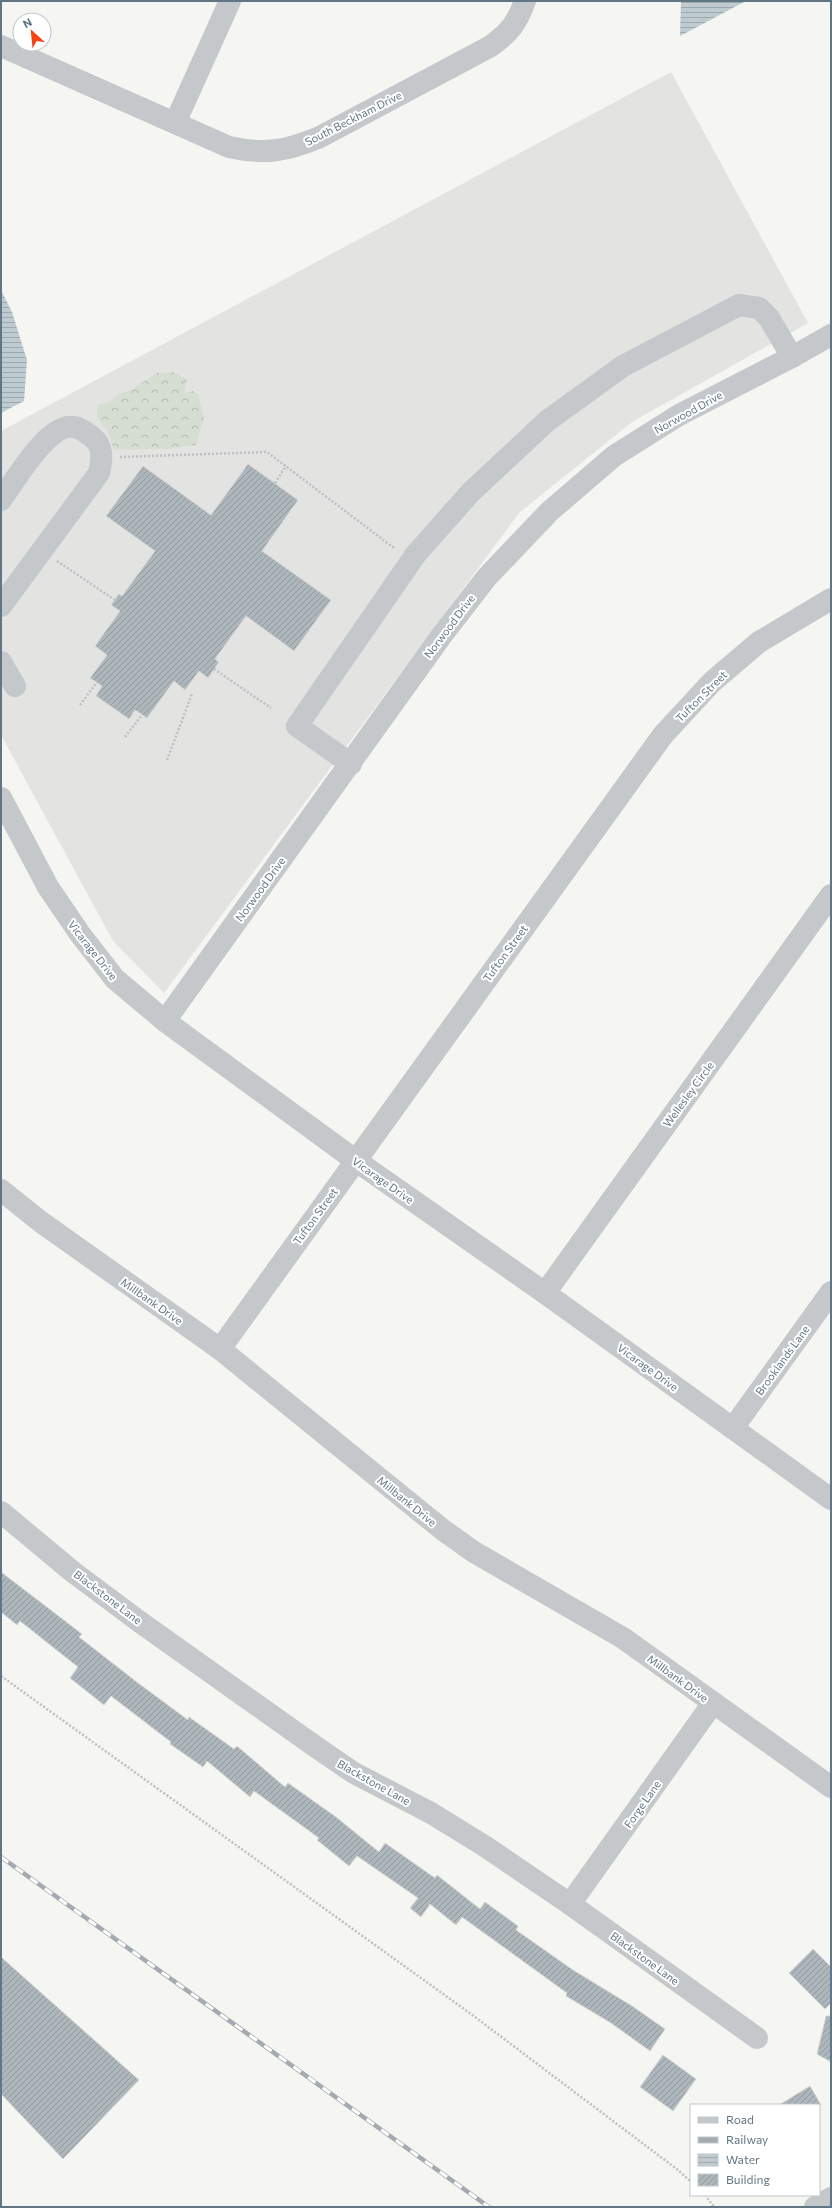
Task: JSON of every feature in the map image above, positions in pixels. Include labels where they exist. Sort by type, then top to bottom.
[{"type":"street","points":[[176,123],[230,1]]},
{"type":"street","name":"South Beckham Drive","points":[[1,46],[229,147],[251,152],[293,148],[320,137],[491,46],[507,35],[515,24],[524,1]]},
{"type":"street","points":[[351,764],[297,726],[416,554],[471,492],[547,420],[624,366],[738,305],[759,308],[769,318],[792,357]]},
{"type":"street","name":"Norwood Drive","points":[[165,1021],[351,764],[442,635],[487,576],[550,511],[614,456],[678,415],[792,357],[831,335]]},
{"type":"street","points":[[1,500],[43,441],[58,429],[73,426],[84,430],[96,440],[103,457],[99,473],[1,606]]},
{"type":"street","name":"Tufton Street","points":[[220,1349],[663,735],[712,682],[759,642],[831,599]]},
{"type":"street","points":[[1,662],[15,686]]},
{"type":"street","name":"Vicarage Drive","points":[[1,798],[48,887],[80,934],[115,979],[165,1021],[355,1160],[545,1293],[831,1499]]},
{"type":"street","name":"Wellesley Circle","points":[[545,1293],[831,895]]},
{"type":"street","name":"Millbank Drive","points":[[1,1190],[41,1222],[220,1349],[443,1530],[474,1552],[623,1638],[831,1787]]},
{"type":"street","name":"Brooklands Lane","points":[[733,1428],[831,1292]]},
{"type":"street","name":"Blackstone Lane","points":[[1,1512],[73,1572],[354,1773],[431,1813],[483,1845],[570,1904],[757,2038]]},
{"type":"street","name":"Forge Lane","points":[[570,1904],[713,1703]]},
{"type":"street","points":[[815,2207],[831,2198]]},
{"type":"path","points":[[112,457],[268,452],[394,548]]},
{"type":"path","points":[[275,483],[286,466]]},
{"type":"path","points":[[53,558],[115,600]]},
{"type":"path","points":[[214,669],[271,708]]},
{"type":"path","points":[[80,705],[97,682]]},
{"type":"path","points":[[167,760],[192,694]]},
{"type":"path","points":[[125,737],[142,714]]},
{"type":"path","points":[[1,1676],[471,2014],[678,2170],[690,2181]]},
{"type":"path","points":[[706,2196],[714,2207]]},
{"type":"shaded area","points":[[671,72],[808,323],[632,422],[519,513],[164,993],[113,941],[1,735],[1,431]]},
{"type":"green space","points":[[173,372],[187,379],[184,393],[193,391],[198,394],[204,418],[196,445],[169,449],[114,450],[107,430],[97,417],[98,405],[109,402],[119,394],[133,389],[156,373]]},
{"type":"water","points":[[681,1],[746,1],[680,36]]},
{"type":"water","points":[[1,290],[12,312],[27,360],[24,401],[1,413]]},
{"type":"building","points":[[248,464],[298,500],[262,551],[331,600],[294,651],[246,616],[215,659],[219,662],[208,678],[199,671],[185,690],[174,681],[147,718],[135,710],[129,719],[96,696],[102,686],[90,678],[107,655],[95,646],[120,611],[111,605],[119,594],[122,596],[155,551],[106,516],[143,466],[211,515]]},
{"type":"building","points":[[1,1572],[82,1634],[79,1637],[138,1683],[188,1720],[189,1717],[234,1749],[237,1746],[285,1787],[288,1783],[336,1817],[379,1852],[385,1843],[435,1878],[437,1875],[480,1909],[485,1902],[518,1926],[516,1930],[573,1970],[632,2006],[665,2029],[650,2051],[611,2023],[566,1996],[567,1993],[462,1917],[456,1925],[430,1904],[421,1917],[410,1908],[418,1898],[357,1856],[349,1866],[317,1840],[319,1838],[254,1791],[250,1797],[207,1761],[203,1767],[170,1744],[171,1742],[111,1696],[104,1705],[70,1678],[78,1667],[20,1621],[17,1625],[1,1612]]},
{"type":"building","points":[[813,1949],[831,1967],[831,2003],[825,2009],[789,1973]]},
{"type":"building","points":[[1,1957],[139,2080],[63,2159],[1,2094]]},
{"type":"building","points":[[826,2016],[831,2016],[831,2062],[817,2054]]},
{"type":"building","points":[[663,2055],[696,2079],[673,2111],[640,2087]]},
{"type":"building","points":[[810,2086],[821,2105],[820,2104],[781,2104]]},
{"type":"railway","points":[[1,1857],[489,2207]]}]
